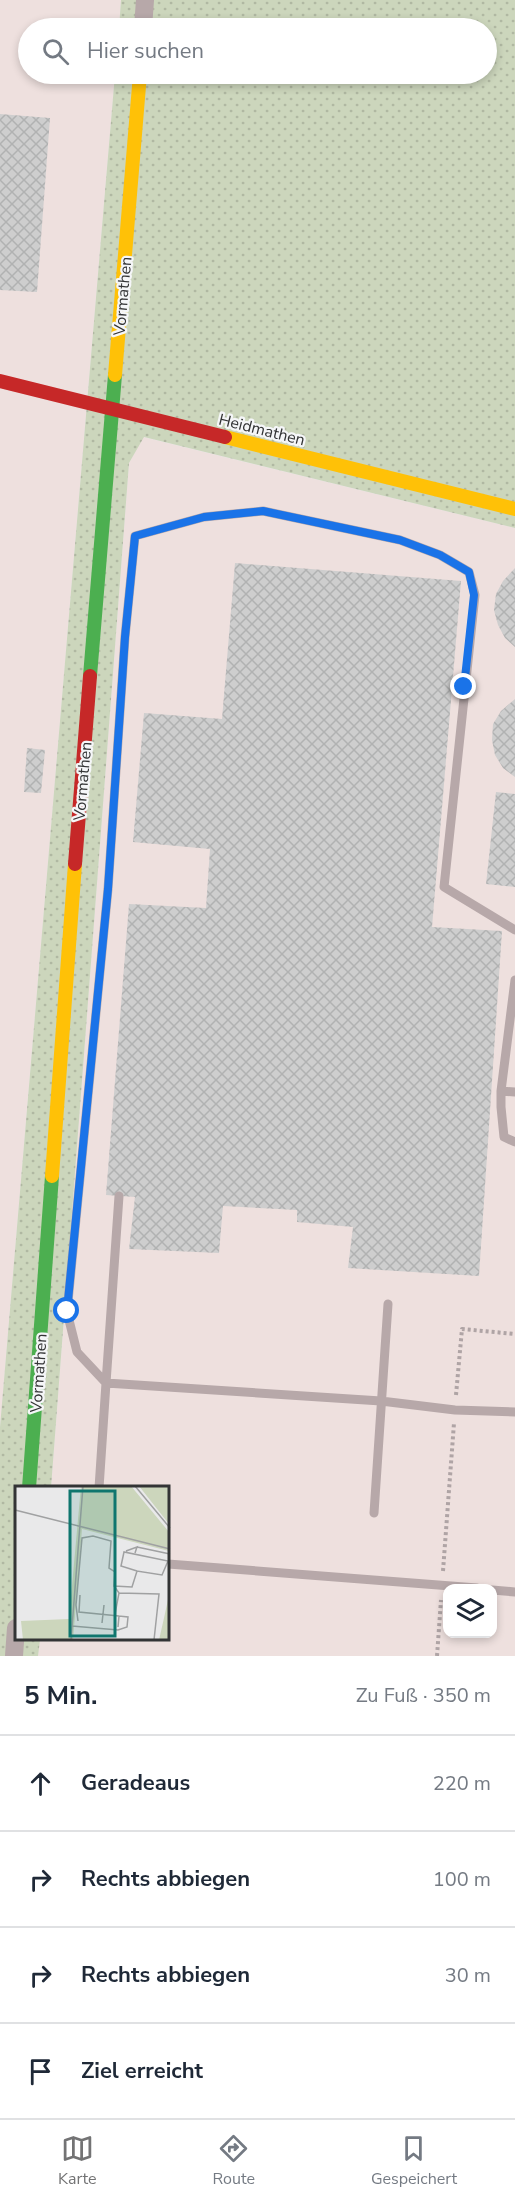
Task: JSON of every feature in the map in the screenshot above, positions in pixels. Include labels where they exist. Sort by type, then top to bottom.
[{"type":"street","points":[[144,18],[146,0]]},
{"type":"street","name":"Vormathen","points":[[29,1486],[82,775],[139,84]]},
{"type":"street","name":"Heidmathen","points":[[0,381],[515,509]]},
{"type":"street","points":[[14,1656],[15,1641]]},
{"type":"lane","points":[[515,930],[444,887],[474,595],[469,572],[440,555],[400,540],[263,511],[204,517],[135,536],[125,637],[108,889],[67,1311],[77,1352],[106,1383],[381,1401],[455,1410],[515,1412]]},
{"type":"lane","points":[[515,980],[501,1091],[504,1137],[515,1142]]},
{"type":"lane","points":[[501,1091],[515,1092]]},
{"type":"lane","points":[[99,1486],[119,1196]]},
{"type":"lane","points":[[374,1513],[388,1304]]},
{"type":"lane","points":[[170,1564],[442,1586]]},
{"type":"lane","points":[[497,1590],[515,1592]]},
{"type":"path","points":[[437,1656],[462,1329],[515,1334]]},
{"type":"shaded area","points":[[0,0],[121,0],[120,18],[18,18],[18,84],[114,84],[0,1427]]},
{"type":"shaded area","points":[[143,437],[515,528],[515,1656],[38,1656],[39,1641],[170,1641],[170,1486],[51,1486],[129,463]]},
{"type":"green space","points":[[121,0],[515,0],[515,528],[144,437],[129,463],[51,1486],[15,1486],[15,1641],[40,1641],[38,1656],[0,1656],[0,1427],[114,84],[497,84],[497,18],[120,18]]},
{"type":"building","points":[[0,114],[50,118],[37,292],[0,290]]},
{"type":"building","points":[[235,563],[461,581],[432,927],[502,931],[479,1276],[348,1268],[353,1227],[297,1222],[297,1210],[223,1206],[219,1253],[129,1249],[135,1197],[106,1195],[129,904],[206,908],[210,849],[133,842],[144,713],[222,719]]},
{"type":"building","points":[[515,568],[515,647],[505,638],[494,610],[496,594],[503,581]]},
{"type":"building","points":[[515,699],[515,777],[503,768],[495,755],[492,740],[493,724],[501,711]]},
{"type":"building","points":[[27,748],[45,750],[41,793],[24,792]]},
{"type":"building","points":[[496,792],[515,794],[515,887],[486,884]]},
{"type":"traffic: fast","points":[[90,676],[115,375]]},
{"type":"traffic: fast","points":[[29,1486],[52,1176]]},
{"type":"traffic: slow","points":[[115,375],[139,84]]},
{"type":"traffic: slow","points":[[225,437],[515,509]]},
{"type":"traffic: slow","points":[[52,1176],[75,864]]},
{"type":"traffic: jam","points":[[0,381],[225,437]]},
{"type":"traffic: jam","points":[[75,864],[90,676]]},
{"type":"route","points":[[67,1311],[108,889],[125,637],[135,536],[204,517],[263,511],[400,540],[440,555],[469,572],[474,595],[464,687]]}]
